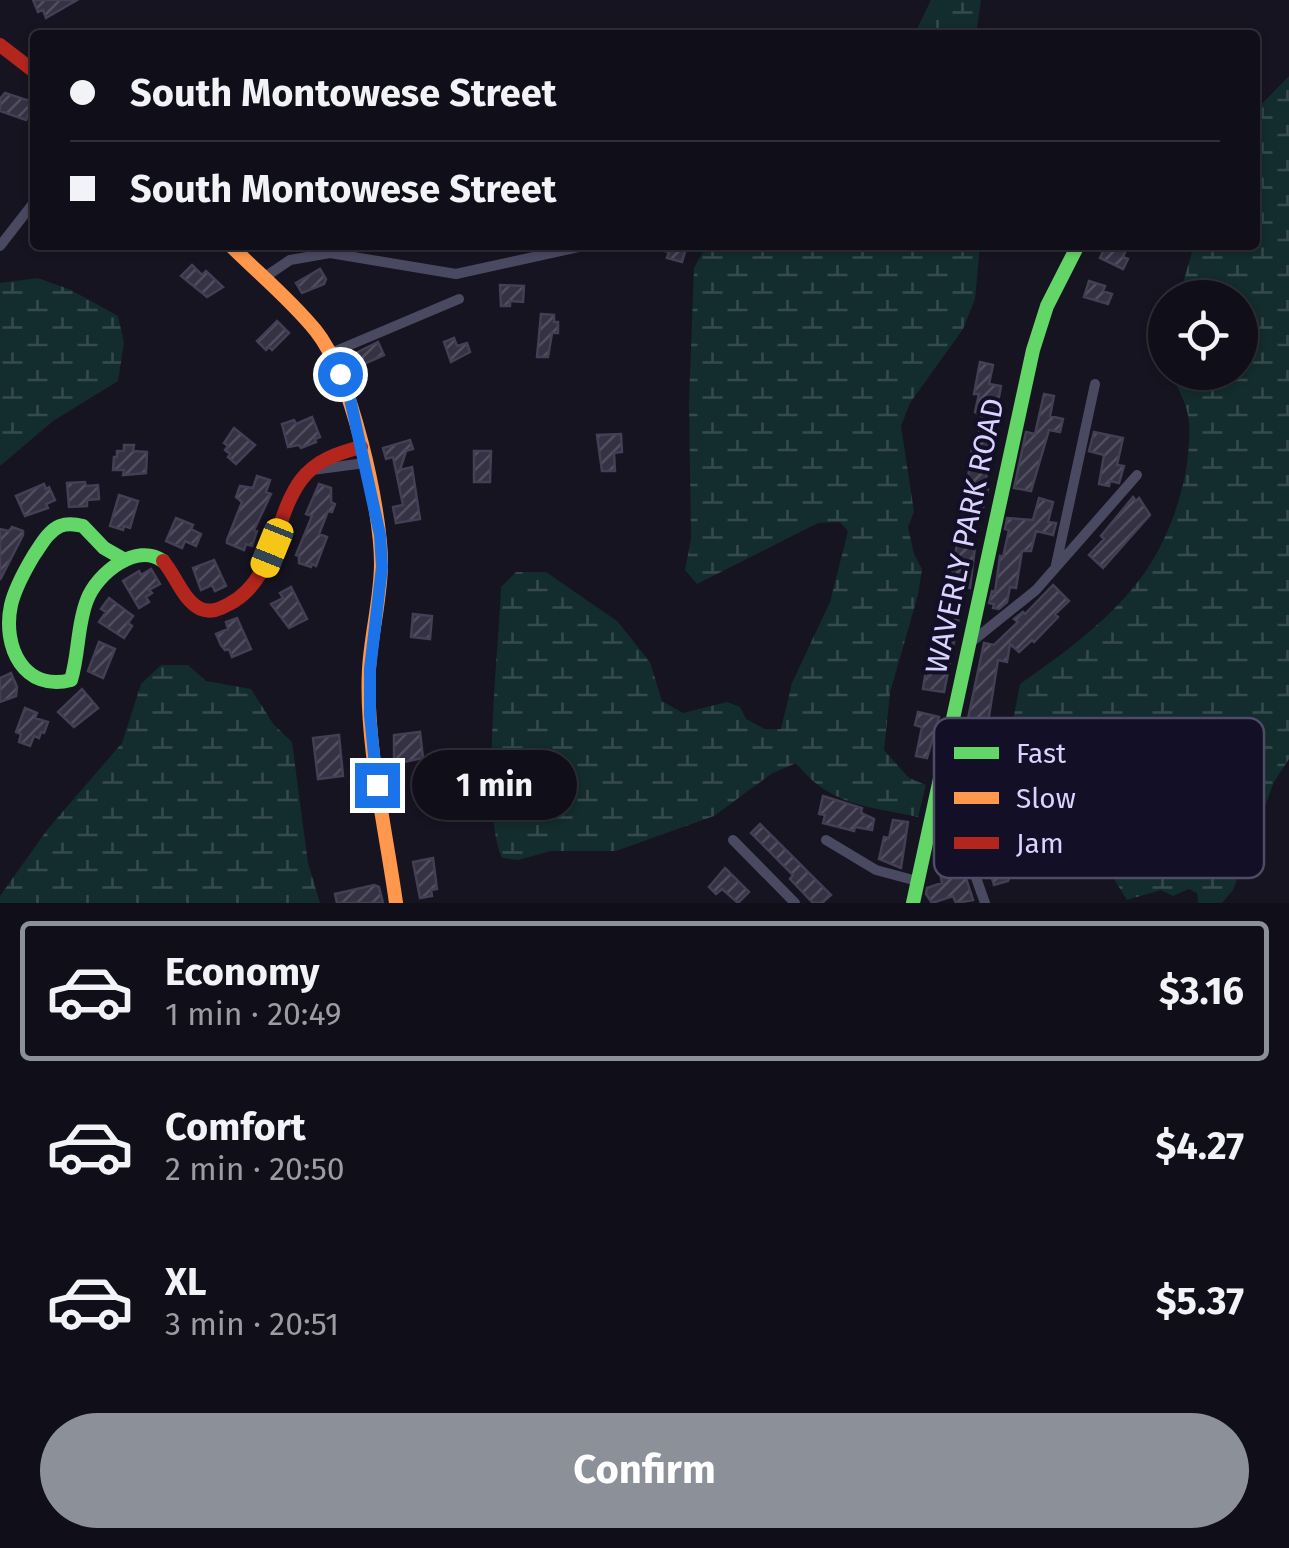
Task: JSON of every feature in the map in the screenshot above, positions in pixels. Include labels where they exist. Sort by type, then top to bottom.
[{"type":"street","points":[[0,45],[30,68]]},
{"type":"street","points":[[0,246],[30,208]]},
{"type":"street","points":[[235,250],[314,330],[331,353],[349,394],[380,535],[382,567],[370,669],[370,715],[396,903]]},
{"type":"street","points":[[265,277],[290,260],[330,253],[456,274],[565,250]]},
{"type":"street","name":"WAVERLY PARK ROAD","points":[[953,718],[1033,350],[1047,306],[1075,250]]},
{"type":"street","points":[[331,353],[459,300]]},
{"type":"street","points":[[1056,566],[1095,384]]},
{"type":"street","points":[[125,560],[104,548],[83,526],[63,524],[50,532],[18,586],[12,606],[13,648],[26,672],[42,684],[57,686],[71,680],[79,661],[90,593],[134,553],[162,556],[184,596],[197,608],[216,611],[236,601],[260,574],[294,494],[311,470],[331,456],[361,447]]},
{"type":"street","points":[[311,470],[364,462]]},
{"type":"street","points":[[970,643],[1036,590],[1137,475]]},
{"type":"street","name":"WAVERLY PARK ROAD","points":[[913,903],[934,802]]},
{"type":"street","points":[[928,829],[934,830]]},
{"type":"street","points":[[733,840],[795,903]]},
{"type":"street","points":[[826,840],[876,870],[917,881]]},
{"type":"street","points":[[976,878],[985,903]]},
{"type":"green space","points":[[931,0],[981,0],[977,30],[916,30]]},
{"type":"green space","points":[[1289,76],[1289,759],[1264,808],[1264,718],[1013,718],[1020,684],[1108,615],[1151,563],[1180,496],[1188,459],[1189,423],[1178,390],[1258,390],[1258,280],[1184,280],[1193,250],[1260,250],[1260,106]]},
{"type":"green space","points":[[704,250],[980,250],[975,299],[963,329],[910,403],[901,426],[914,512],[908,527],[922,569],[890,693],[884,750],[909,778],[926,785],[918,817],[836,796],[796,763],[771,774],[714,816],[616,851],[551,851],[518,860],[502,858],[492,804],[492,727],[501,587],[516,572],[546,572],[617,621],[650,662],[662,701],[683,713],[727,702],[740,707],[746,719],[765,729],[781,729],[792,683],[830,602],[848,531],[840,522],[818,523],[697,584],[685,570],[691,539],[689,401],[694,268]]},
{"type":"green space","points":[[38,278],[71,290],[118,316],[124,343],[118,381],[53,421],[0,466],[0,283]]},
{"type":"green space","points":[[161,665],[188,665],[206,681],[251,689],[274,725],[292,742],[308,863],[320,903],[0,903],[0,896],[47,830],[122,743],[141,684]]},
{"type":"green space","points":[[1113,878],[1238,878],[1222,903],[1198,903],[1197,893],[1189,889],[1173,896],[1161,890],[1127,900]]},
{"type":"building","points":[[33,0],[77,0],[46,18]]},
{"type":"building","points":[[5,93],[30,101],[26,120],[0,111],[0,99]]},
{"type":"building","points":[[660,250],[686,250],[682,262],[667,258],[669,252]]},
{"type":"building","points":[[1104,250],[1126,250],[1123,257],[1128,259],[1123,269],[1100,258]]},
{"type":"building","points":[[192,265],[202,275],[206,271],[223,287],[207,297],[181,276]]},
{"type":"building","points":[[320,269],[326,279],[324,284],[302,293],[296,283]]},
{"type":"building","points":[[1089,281],[1105,286],[1103,291],[1112,294],[1108,304],[1084,297]]},
{"type":"building","points":[[500,285],[524,286],[523,302],[510,301],[510,306],[501,306]]},
{"type":"building","points":[[541,314],[554,315],[554,322],[558,322],[558,333],[552,333],[548,357],[537,357]]},
{"type":"building","points":[[277,321],[289,333],[272,350],[266,350],[257,341]]},
{"type":"building","points":[[454,338],[457,346],[467,343],[470,352],[451,362],[444,342]]},
{"type":"building","points":[[378,342],[384,355],[357,367],[352,355]]},
{"type":"building","points":[[980,362],[993,365],[989,384],[1001,386],[989,452],[985,488],[988,489],[980,519],[963,515],[972,448],[976,448],[982,417],[975,412],[979,394],[974,394]]},
{"type":"building","points":[[1044,394],[1054,396],[1050,416],[1063,419],[1060,432],[1049,430],[1031,491],[1014,488],[1026,432],[1035,434]]},
{"type":"building","points":[[312,417],[320,437],[316,442],[301,448],[288,447],[282,424],[294,420],[296,424]]},
{"type":"building","points":[[234,428],[255,445],[236,464],[228,457],[228,446],[224,443]]},
{"type":"building","points":[[1094,432],[1123,438],[1117,465],[1124,466],[1119,483],[1099,484],[1104,455],[1089,451]]},
{"type":"building","points":[[621,434],[622,452],[614,453],[615,471],[602,471],[597,435]]},
{"type":"building","points":[[410,440],[413,449],[406,451],[400,470],[412,467],[420,519],[396,523],[393,507],[403,505],[393,457],[386,459],[383,448]]},
{"type":"building","points":[[124,445],[134,445],[133,451],[147,452],[146,473],[123,475],[124,470],[113,470],[114,457],[117,451],[124,451]]},
{"type":"building","points":[[474,451],[491,451],[490,482],[474,482]]},
{"type":"building","points":[[257,476],[270,480],[266,492],[271,494],[254,530],[257,531],[252,546],[246,544],[244,550],[227,540],[242,502],[236,497],[240,486],[253,488]]},
{"type":"building","points":[[85,482],[86,486],[98,485],[99,499],[87,500],[87,506],[69,507],[67,483]]},
{"type":"building","points":[[44,484],[55,500],[46,504],[48,508],[25,516],[16,496]]},
{"type":"building","points":[[319,484],[331,488],[331,502],[335,504],[319,534],[327,537],[316,566],[311,567],[299,563],[296,555],[312,516],[306,514]]},
{"type":"building","points":[[119,495],[138,501],[130,528],[124,526],[123,530],[110,526]]},
{"type":"building","points":[[1133,497],[1136,501],[1139,498],[1150,515],[1103,568],[1089,555]]},
{"type":"building","points":[[1039,498],[1053,502],[1048,522],[1056,523],[1053,535],[1036,531],[1031,551],[1022,551],[1016,588],[1010,587],[1007,602],[999,609],[993,608],[994,604],[989,603],[1009,530],[1005,529],[1007,518],[1033,520]]},
{"type":"building","points":[[176,518],[193,525],[191,529],[201,534],[196,546],[185,541],[182,548],[166,541]]},
{"type":"building","points":[[12,527],[23,531],[23,535],[0,580],[0,529],[9,531]]},
{"type":"building","points":[[957,544],[975,547],[970,588],[965,587],[944,692],[923,689],[933,632],[940,633]]},
{"type":"building","points":[[214,560],[226,586],[215,591],[212,585],[201,590],[193,568]]},
{"type":"building","points":[[151,569],[160,584],[149,590],[149,602],[139,608],[123,581]]},
{"type":"building","points":[[1053,585],[1069,601],[1034,642],[1019,652],[1010,644],[1007,662],[998,660],[989,718],[968,718],[984,643],[994,645],[1018,622],[1014,619],[1025,614]]},
{"type":"building","points":[[291,587],[307,619],[289,628],[271,604],[283,598],[280,593]]},
{"type":"building","points":[[109,598],[133,616],[124,638],[99,622],[106,612],[101,609]]},
{"type":"building","points":[[413,614],[432,616],[430,639],[411,637]]},
{"type":"building","points":[[237,618],[251,649],[232,657],[216,634],[228,629],[226,622]]},
{"type":"building","points":[[99,642],[115,649],[103,678],[88,671]]},
{"type":"building","points":[[11,673],[16,696],[0,702],[0,678]]},
{"type":"building","points":[[82,689],[98,708],[74,727],[58,712]]},
{"type":"building","points":[[25,708],[37,713],[35,718],[48,722],[44,733],[39,738],[34,736],[30,746],[19,742],[21,734],[16,732]]},
{"type":"building","points":[[918,712],[939,717],[934,718],[927,758],[916,756],[922,727],[915,725]]},
{"type":"building","points":[[420,732],[423,758],[399,763],[394,759],[394,735]]},
{"type":"building","points":[[339,735],[343,776],[318,779],[313,738]]},
{"type":"building","points":[[823,796],[862,808],[861,813],[874,819],[872,830],[855,827],[854,831],[823,823],[825,815],[819,814]]},
{"type":"building","points":[[893,820],[908,822],[901,868],[879,859]]},
{"type":"building","points":[[760,824],[831,895],[822,903],[813,903],[790,879],[793,875],[751,833]]},
{"type":"building","points":[[433,858],[437,889],[431,890],[432,896],[420,898],[413,862]]},
{"type":"building","points":[[725,868],[749,892],[738,903],[722,889],[716,894],[709,887]]},
{"type":"building","points":[[941,878],[966,878],[973,900],[956,903],[953,896],[932,903],[927,888],[942,883]]},
{"type":"building","points":[[992,878],[1009,878],[1008,881],[994,885]]},
{"type":"building","points":[[379,887],[383,903],[337,903],[335,894]]},
{"type":"traffic: fast","points":[[953,718],[1033,350],[1047,306],[1075,250]]},
{"type":"traffic: fast","points":[[125,560],[104,548],[83,526],[63,525],[48,535],[24,573],[11,605],[10,636],[20,663],[29,673],[55,682],[71,680],[84,610],[99,580],[130,558],[142,555],[163,561]]},
{"type":"traffic: fast","points":[[913,903],[934,806]]},
{"type":"traffic: slow","points":[[235,250],[316,331],[341,378],[362,443],[376,509],[381,563],[369,669],[370,726],[396,903]]},
{"type":"traffic: jam","points":[[0,45],[30,68]]},
{"type":"traffic: jam","points":[[163,561],[184,594],[201,609],[219,609],[229,604],[256,580],[301,480],[321,462],[361,447]]},
{"type":"route","points":[[340,374],[349,394],[380,535],[382,567],[370,669],[377,785]]}]
